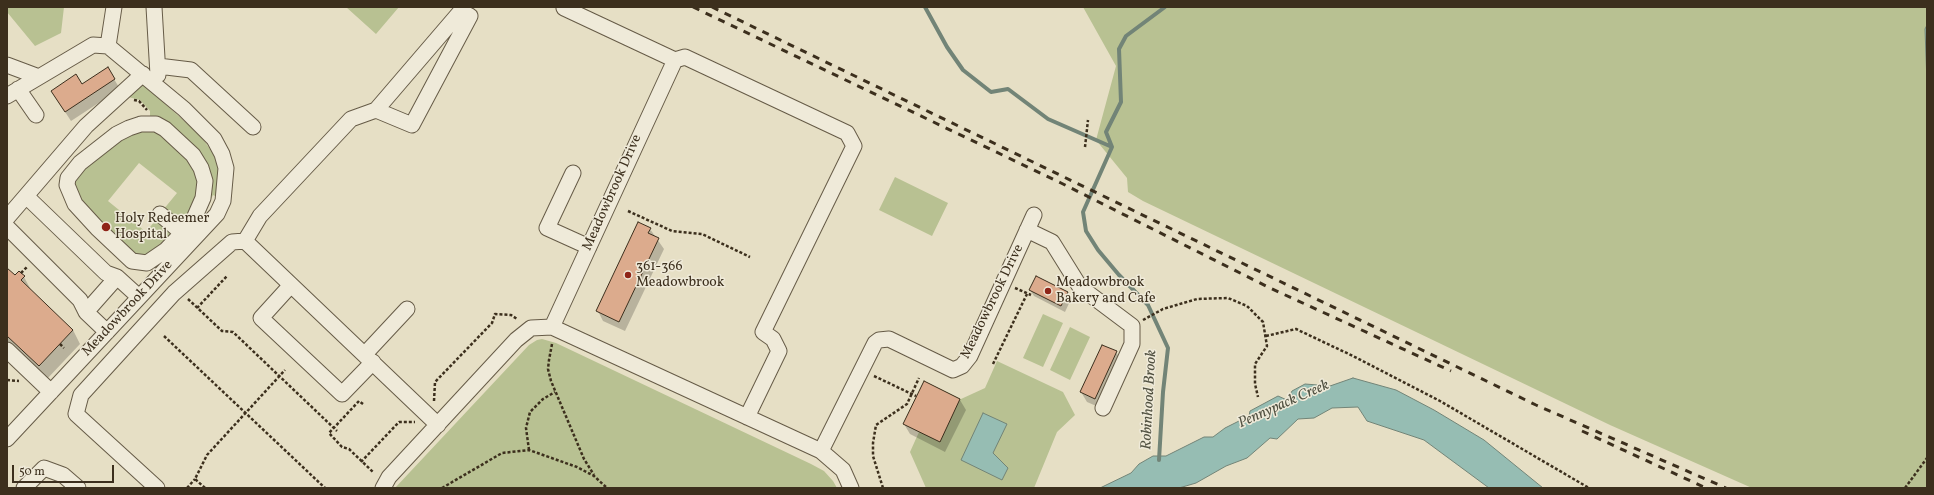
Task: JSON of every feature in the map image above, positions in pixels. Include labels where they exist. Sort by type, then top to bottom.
[{"type":"street","points":[[23,86],[93,45],[108,46],[114,7]]},
{"type":"street","points":[[154,7],[159,88]]},
{"type":"street","points":[[564,8],[675,60],[685,57],[847,133],[854,146],[763,332],[773,339],[779,351],[747,417]]},
{"type":"street","points":[[245,241],[260,216],[351,119],[376,110],[461,11],[470,16],[412,125],[376,110]]},
{"type":"street","name":"Meadowbrook Drive","points":[[7,439],[139,297],[187,237],[217,214],[223,201],[226,168],[222,154],[214,139],[184,109],[108,46]]},
{"type":"street","name":"Meadowbrook Drive","points":[[552,326],[675,60]]},
{"type":"street","points":[[7,65],[23,86],[36,115]]},
{"type":"street","points":[[158,66],[191,70],[254,127]]},
{"type":"street","points":[[7,218],[86,126],[143,74]]},
{"type":"street","points":[[7,75],[23,86]]},
{"type":"street","points":[[148,124],[156,124],[165,129],[193,155],[201,168],[205,182],[203,198],[187,237],[147,263],[132,261],[97,228],[76,204],[67,185],[68,178],[80,162],[117,134],[129,128],[148,124]]},
{"type":"street","points":[[573,173],[547,228],[589,247]]},
{"type":"street","points":[[26,196],[106,273],[117,277],[139,297]]},
{"type":"street","points":[[160,214],[187,237]]},
{"type":"street","name":"Meadowbrook Drive","points":[[821,451],[875,343],[879,340],[890,339],[953,370],[962,366],[970,356],[1034,216]]},
{"type":"street","points":[[7,227],[80,300],[86,312],[107,332]]},
{"type":"street","points":[[1027,230],[1052,242],[1080,287],[1132,326],[1132,344],[1103,408]]},
{"type":"street","points":[[157,488],[76,414],[81,395],[174,293],[232,242],[245,241],[438,425]]},
{"type":"street","points":[[86,312],[117,277]]},
{"type":"street","points":[[292,285],[261,318],[342,394],[407,309]]},
{"type":"street","points":[[383,488],[389,477],[523,334],[531,328],[552,326],[821,451],[843,470],[851,488]]},
{"type":"street","points":[[7,350],[51,392]]},
{"type":"street","points":[[24,488],[44,468],[63,475],[78,488]]},
{"type":"path","points":[[117,97],[139,102],[148,112],[148,124]]},
{"type":"path","points":[[1085,147],[1088,120]]},
{"type":"path","points":[[628,211],[672,231],[702,234],[750,257]]},
{"type":"path","points":[[197,308],[227,276]]},
{"type":"path","points":[[993,364],[1029,295],[1013,286]]},
{"type":"path","points":[[186,297],[222,331],[233,332],[337,431]]},
{"type":"path","points":[[1139,322],[1163,309],[1197,299],[1228,298],[1247,306],[1263,322],[1266,336],[1267,346],[1255,364],[1255,384],[1258,397]]},
{"type":"path","points":[[433,407],[435,382],[492,323],[495,314],[511,315],[517,319]]},
{"type":"path","points":[[1266,336],[1296,329],[1339,349],[1440,401],[1589,488]]},
{"type":"path","points":[[164,336],[325,488]]},
{"type":"path","points":[[60,344],[64,348]]},
{"type":"path","points":[[552,344],[548,369],[555,392],[584,459],[594,476]]},
{"type":"path","points":[[187,488],[195,479],[207,456],[285,370]]},
{"type":"path","points":[[874,376],[916,396]]},
{"type":"path","points":[[883,488],[873,456],[874,432],[876,425],[907,404],[919,378]]},
{"type":"path","points":[[529,450],[526,428],[530,412],[543,399],[555,392]]},
{"type":"path","points":[[363,404],[359,401],[329,433],[342,447],[348,449],[374,473]]},
{"type":"path","points":[[344,410],[347,413]]},
{"type":"path","points":[[362,462],[399,422],[419,423]]},
{"type":"path","points":[[442,488],[502,453],[529,450],[577,467],[594,476],[607,488]]},
{"type":"path","points":[[1905,488],[1927,458]]},
{"type":"path","points":[[195,479],[205,488]]},
{"type":"green space","points":[[7,7],[64,7],[61,33],[35,46],[7,12]]},
{"type":"green space","points":[[346,7],[399,7],[376,34]]},
{"type":"green space","points":[[1083,7],[1927,7],[1927,488],[1752,488],[1610,425],[1143,201],[1128,192],[1127,178],[1096,140],[1116,66]]},
{"type":"green space","points":[[143,84],[201,136],[214,155],[218,169],[218,184],[215,196],[213,195],[204,213],[206,174],[150,121],[150,111],[140,100],[128,97]]},
{"type":"green space","points":[[151,128],[193,161],[201,189],[183,227],[163,210],[177,193],[139,163],[108,201],[146,232],[159,216],[178,233],[140,260],[77,202],[71,180],[130,132]]},
{"type":"green space","points":[[895,177],[948,203],[932,236],[879,210]]},
{"type":"green space","points":[[1043,314],[1063,323],[1043,367],[1023,358]]},
{"type":"green space","points":[[1070,327],[1090,337],[1070,380],[1050,370]]},
{"type":"green space","points":[[542,339],[556,343],[811,464],[824,471],[837,488],[395,488],[529,345]]},
{"type":"green space","points":[[997,361],[1063,392],[1075,415],[1057,432],[1034,488],[926,488],[910,452],[919,432],[903,424],[924,381],[961,399],[985,388]]},
{"type":"water","points":[[1927,25],[1927,83],[1925,29]]},
{"type":"water","name":"Pennypack Creek","points":[[1353,378],[1396,390],[1434,410],[1484,440],[1543,488],[1489,488],[1424,440],[1367,421],[1358,407],[1332,408],[1314,418],[1298,419],[1277,439],[1270,438],[1247,458],[1226,466],[1196,483],[1179,488],[1100,488],[1131,473],[1139,464],[1153,456],[1166,456],[1204,437],[1213,437],[1225,428],[1249,416],[1250,411],[1278,396],[1287,400],[1292,391],[1305,384],[1330,386]]},
{"type":"water","points":[[983,413],[1007,424],[993,453],[1008,468],[1002,480],[961,460]]},
{"type":"building","points":[[108,67],[115,79],[65,112],[51,91],[76,74],[82,84]]},
{"type":"building","name":"361-366 Meadowbrook","points":[[638,222],[651,228],[648,233],[659,238],[619,322],[596,311]]},
{"type":"building","points":[[7,268],[15,275],[19,271],[25,276],[21,280],[73,330],[39,366],[7,336]]},
{"type":"building","name":"Meadowbrook Bakery and Cafe","points":[[1036,276],[1068,292],[1061,306],[1029,290]]},
{"type":"building","points":[[1102,345],[1117,351],[1095,399],[1080,392]]},
{"type":"building","points":[[924,381],[960,399],[940,442],[903,424]]},
{"type":"waterway","name":"Robinhood Brook","points":[[925,7],[947,47],[963,70],[991,92],[1008,89],[1048,119],[1112,147]]},
{"type":"waterway","points":[[1112,147],[1106,132],[1121,102],[1119,49],[1126,36],[1165,7]]},
{"type":"waterway","name":"Robinhood Brook","points":[[1112,147],[1083,212],[1086,231],[1098,250],[1119,275],[1148,305],[1168,348],[1163,392],[1159,460]]},
{"type":"railway","points":[[693,7],[1061,183],[1270,288],[1451,371]]},
{"type":"railway","points":[[712,7],[1536,405],[1726,488]]},
{"type":"railway","points":[[1582,431],[1706,488]]},
{"type":"place","name":"Holy Redeemer Hospital","points":[[106,227]]},
{"type":"place","name":"361-366 Meadowbrook","points":[[628,275]]},
{"type":"place","name":"Meadowbrook Bakery and Cafe","points":[[1048,291]]}]
